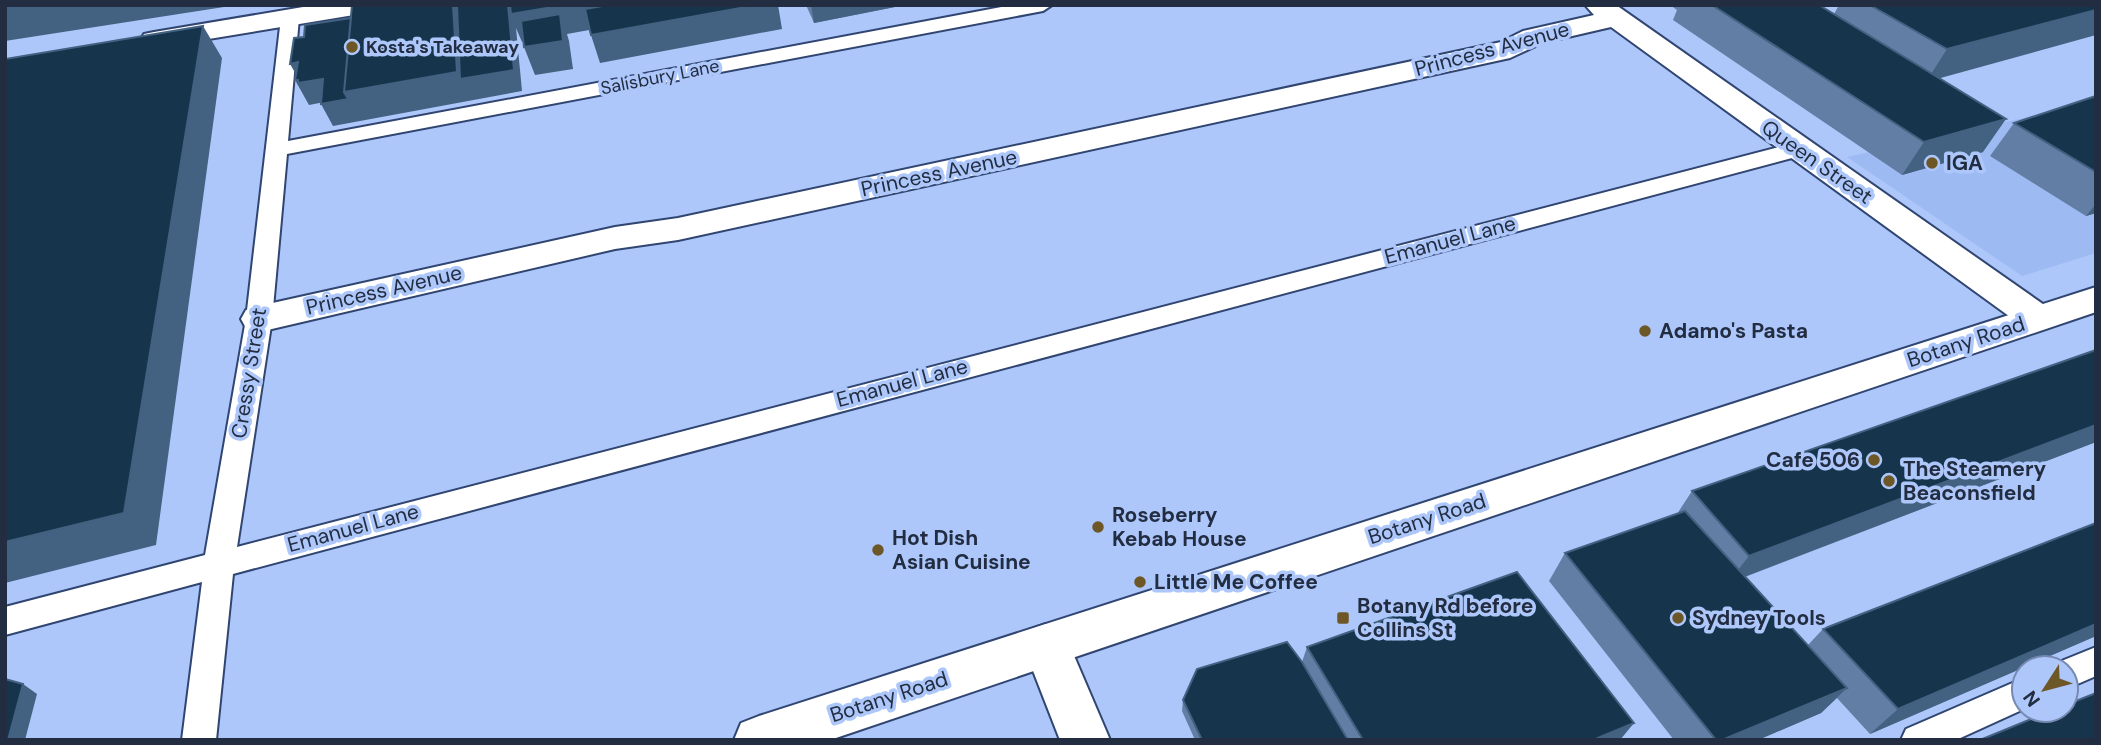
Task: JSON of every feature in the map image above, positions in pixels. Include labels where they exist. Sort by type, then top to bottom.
[{"type":"street","points":[[127,45],[291,12],[366,5]]},
{"type":"street","name":"Queen Street","points":[[1607,12],[2037,318]]},
{"type":"street","name":"Princess Avenue","points":[[259,319],[615,238],[678,229],[1510,49],[1533,37],[1607,12]]},
{"type":"street","name":"Botany Road","points":[[759,740],[2096,299]]},
{"type":"street","points":[[1046,645],[1085,740]]},
{"type":"lane","name":"Salisbury Lane","points":[[276,150],[1044,5]]},
{"type":"lane","name":"Cressy Street","points":[[199,740],[219,564],[259,319],[291,12]]},
{"type":"lane","name":"Emanuel Lane","points":[[5,621],[1799,149]]},
{"type":"lane","points":[[1918,740],[2010,699]]},
{"type":"shaded area","points":[[2096,102],[2096,253],[2022,276],[1847,157]]},
{"type":"building","points":[[352,5],[453,5],[457,72],[344,92]]},
{"type":"building","points":[[457,5],[508,5],[514,70],[460,79]]},
{"type":"building","points":[[510,5],[565,5],[511,14]]},
{"type":"building","points":[[608,5],[757,5],[591,35],[585,9]]},
{"type":"building","points":[[1712,5],[1819,5],[2006,119],[1924,142]]},
{"type":"building","points":[[1870,5],[2096,5],[2096,10],[1947,49]]},
{"type":"building","points":[[560,14],[563,41],[524,47],[521,21]]},
{"type":"building","points":[[351,18],[344,92],[348,99],[321,104],[323,79],[298,83],[298,80],[295,80],[298,62],[290,64],[294,38],[304,37],[305,25]]},
{"type":"building","points":[[203,26],[124,513],[5,542],[5,59]]},
{"type":"building","points":[[2096,96],[2096,172],[2014,123]]},
{"type":"building","name":"The Steamery Beaconsfield","points":[[2096,350],[2096,425],[1749,556],[1692,491]]},
{"type":"building","points":[[1685,511],[1847,688],[1722,740],[1716,740],[1565,553]]},
{"type":"building","points":[[2096,523],[2096,624],[2026,654],[2010,654],[2010,661],[1898,709],[1823,629]]},
{"type":"building","points":[[1517,572],[1634,723],[1593,740],[1363,740],[1307,647]]},
{"type":"building","points":[[1287,642],[1302,662],[1348,740],[1202,740],[1183,700],[1197,669]]},
{"type":"building","points":[[5,679],[23,684],[8,740],[5,740]]},
{"type":"building","points":[[2096,693],[2096,740],[1980,740],[2019,724],[2080,724],[2080,699]]},
{"type":"place","name":"Kosta's Takeaway","points":[[352,47]]},
{"type":"place","name":"IGA","points":[[1932,163]]},
{"type":"place","name":"Adamo's Pasta","points":[[1645,331]]},
{"type":"place","name":"Cafe 506","points":[[1874,460]]},
{"type":"place","name":"The Steamery Beaconsfield","points":[[1889,481]]},
{"type":"place","name":"Roseberry Kebab House","points":[[1098,527]]},
{"type":"place","name":"Hot Dish Asian Cuisine","points":[[878,550]]},
{"type":"place","name":"Little Me Coffee","points":[[1140,582]]},
{"type":"place","name":"Botany Rd before Collins St","points":[[1343,618]]},
{"type":"place","name":"Sydney Tools","points":[[1678,618]]}]
